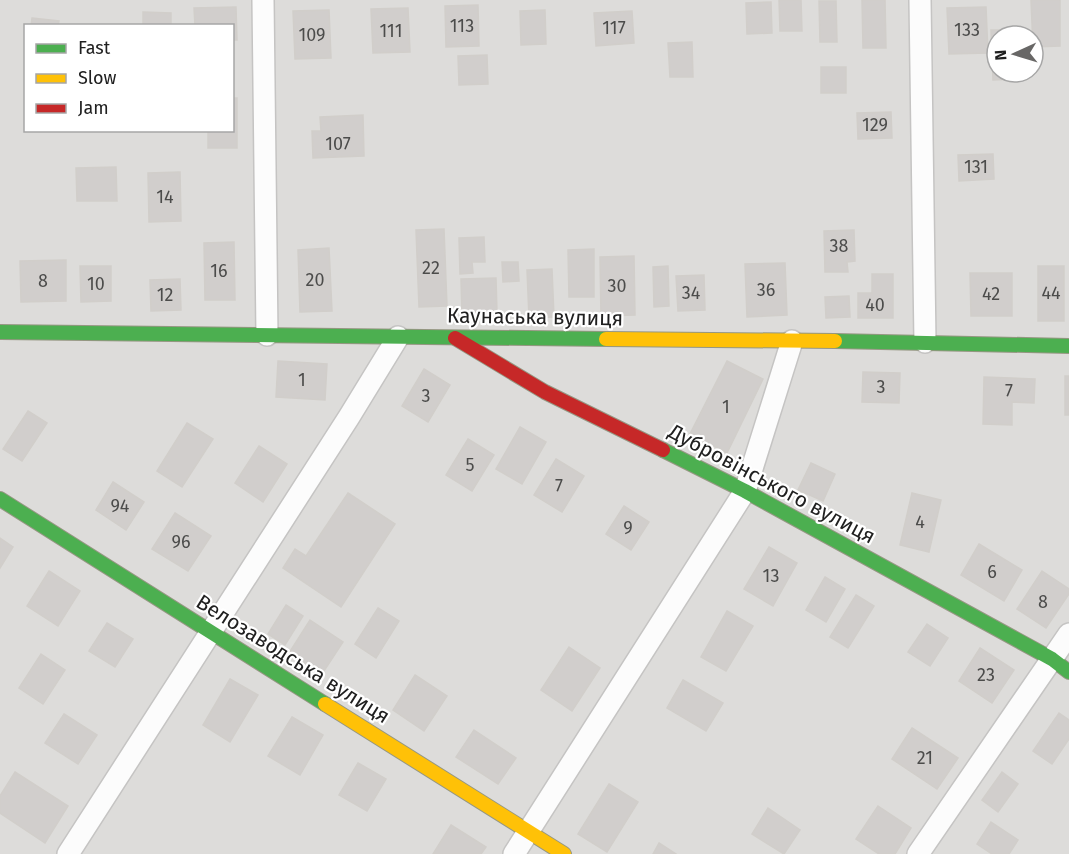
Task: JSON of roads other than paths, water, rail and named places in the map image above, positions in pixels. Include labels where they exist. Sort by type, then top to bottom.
[{"type":"street","points":[[263,0],[267,335]]},
{"type":"street","points":[[920,0],[925,342]]},
{"type":"street","name":"Каунаська вулиця","points":[[0,332],[925,342],[1069,346]]},
{"type":"street","points":[[68,854],[212,632],[398,337]]},
{"type":"street","name":"Дубровінського вулиця","points":[[453,337],[545,392],[745,491],[1061,665]]},
{"type":"street","points":[[514,854],[745,491],[792,341]]},
{"type":"street","name":"Велозаводська вулиця","points":[[0,499],[564,854]]},
{"type":"street","points":[[918,854],[1061,665],[1069,634]]}]
